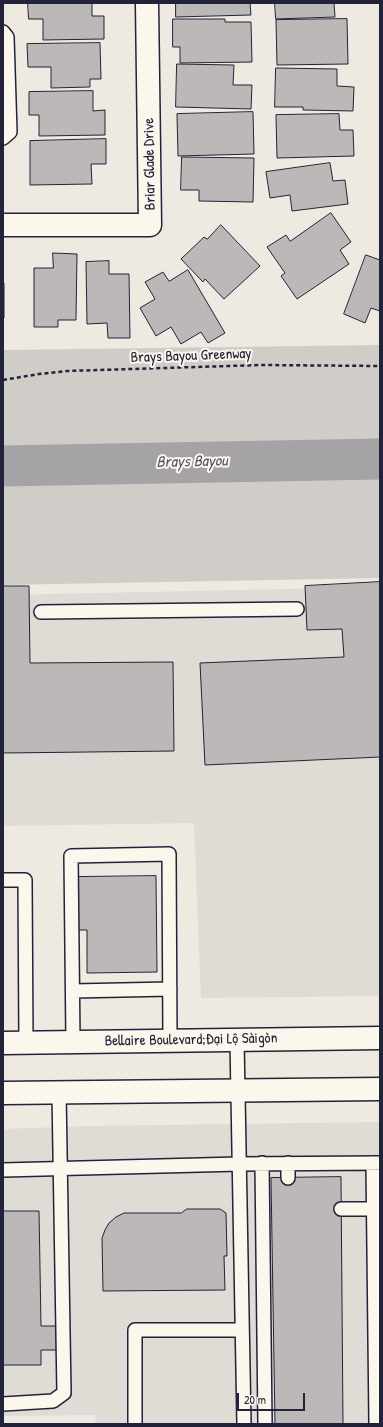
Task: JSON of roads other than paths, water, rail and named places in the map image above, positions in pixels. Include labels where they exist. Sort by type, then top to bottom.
[{"type":"main road","name":"Briar Glade Drive","points":[[3,225],[150,225],[147,3]]},
{"type":"main road","name":"Bellaire Boulevard;Đại Lộ Sàigòn","points":[[3,1043],[380,1038]]},
{"type":"main road","points":[[3,1093],[380,1089]]},
{"type":"lane","points":[[3,32],[7,37],[10,132],[3,138]]},
{"type":"lane","points":[[41,612],[297,609]]},
{"type":"lane","points":[[73,1042],[71,856],[168,854],[170,1041]]},
{"type":"lane","points":[[3,880],[25,880],[26,1042]]},
{"type":"lane","points":[[72,991],[170,989]]},
{"type":"lane","points":[[237,1040],[244,1424]]},
{"type":"lane","points":[[3,1404],[53,1401],[64,1393],[59,1168],[59,1092]]},
{"type":"lane","points":[[262,1163],[265,1424]]},
{"type":"lane","points":[[3,1170],[262,1163],[376,1163],[373,1209],[376,1424]]},
{"type":"lane","points":[[288,1163],[288,1178]]},
{"type":"lane","points":[[341,1209],[373,1209]]},
{"type":"lane","points":[[135,1424],[135,1330],[242,1330]]},
{"type":"waterway","name":"Brays Bayou","points":[[3,466],[380,459]]}]
